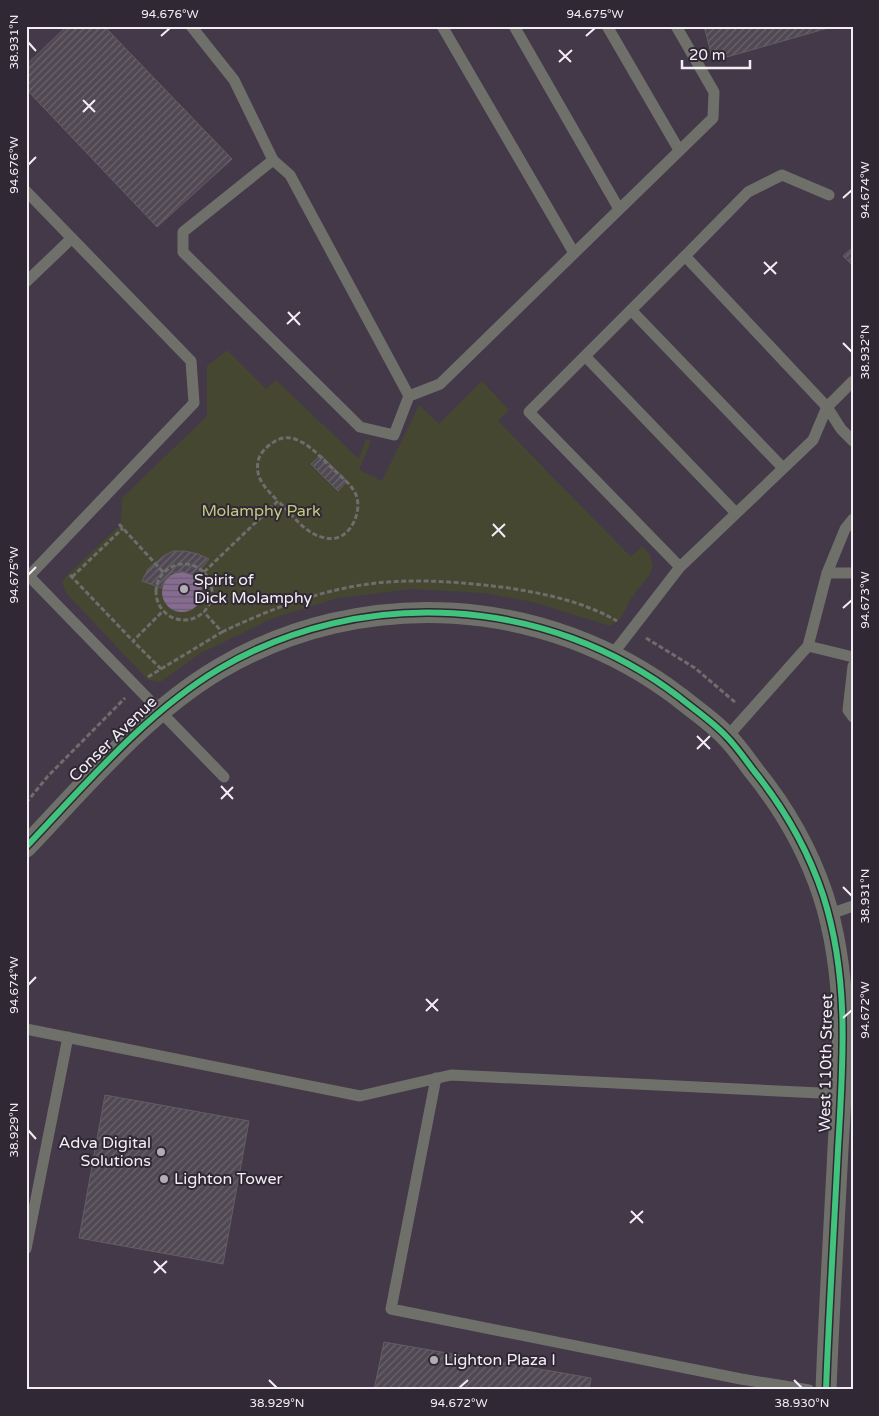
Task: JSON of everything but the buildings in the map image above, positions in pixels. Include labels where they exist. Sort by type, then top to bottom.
[{"type":"street","name":"Conser Avenue","points":[[26,847],[120,750],[160,712],[176,698],[221,668],[269,644],[326,625],[382,614],[439,611],[497,617],[553,630],[612,655],[661,683],[727,737]]},
{"type":"street","name":"West 110th Street","points":[[727,737],[775,798],[798,838],[823,896],[836,948],[842,990],[843,1022],[841,1161],[826,1390]]},
{"type":"lane","points":[[191,26],[234,80],[272,160],[290,175],[409,396]]},
{"type":"lane","points":[[442,26],[574,253]]},
{"type":"lane","points":[[514,26],[620,209]]},
{"type":"lane","points":[[607,26],[679,150]]},
{"type":"lane","points":[[272,160],[183,232],[183,252],[360,426],[394,435],[409,396],[440,384],[713,118],[714,92],[676,26]]},
{"type":"lane","points":[[680,567],[529,412],[748,192],[782,175],[829,195]]},
{"type":"lane","points":[[26,191],[191,362],[194,403],[27,575],[224,777]]},
{"type":"lane","points":[[26,282],[72,238]]},
{"type":"lane","points":[[685,256],[827,407],[841,429],[853,441]]},
{"type":"lane","points":[[631,310],[783,468]]},
{"type":"lane","points":[[585,356],[736,513]]},
{"type":"lane","points":[[612,655],[680,567],[812,440],[827,407],[853,380]]},
{"type":"lane","points":[[727,737],[808,646],[827,573],[845,529],[853,519]]},
{"type":"lane","points":[[827,573],[853,574]]},
{"type":"lane","points":[[808,646],[853,657]]},
{"type":"lane","points":[[853,666],[848,710],[853,716]]},
{"type":"lane","points":[[827,915],[853,906]]},
{"type":"lane","points":[[26,1029],[360,1096],[451,1075],[841,1094]]},
{"type":"lane","points":[[26,1250],[68,1037]]},
{"type":"lane","points":[[436,1078],[391,1309],[740,1384],[809,1390]]},
{"type":"path","points":[[292,437],[311,448],[349,485],[358,498],[357,518],[348,530],[337,538],[319,538],[308,532],[278,500],[261,484],[258,471],[259,458],[266,447],[278,438],[292,437]]},
{"type":"path","points":[[204,572],[278,500]]},
{"type":"path","points":[[119,524],[164,572]]},
{"type":"path","points":[[123,528],[71,576],[161,669]]},
{"type":"path","points":[[187,563],[196,566],[204,572],[212,588],[212,598],[204,612],[195,618],[177,620],[163,611],[156,601],[155,592],[157,582],[164,572],[178,564],[187,563]]},
{"type":"path","points":[[133,641],[163,611]]},
{"type":"path","points":[[26,803],[48,776],[148,677],[222,632],[204,612]]},
{"type":"shaded area","points":[[26,26],[853,26],[853,1390],[26,1390]]},
{"type":"shaded area","points":[[186,572],[193,575],[199,581],[202,592],[201,600],[193,609],[186,612],[178,612],[171,609],[163,600],[162,588],[165,581],[174,573]]},
{"type":"green space","name":"Molamphy Park","points":[[227,350],[266,389],[276,380],[359,459],[366,439],[371,441],[359,470],[382,481],[419,405],[439,424],[482,381],[509,410],[498,421],[631,557],[642,546],[650,555],[653,566],[649,576],[632,597],[620,619],[610,626],[533,602],[484,593],[411,589],[338,598],[271,619],[201,653],[160,682],[148,680],[67,594],[62,583],[67,575],[121,524],[122,498],[207,416],[207,366]]},
{"type":"cycle path","points":[[26,847],[117,751],[141,728],[192,687],[219,669],[275,642],[333,623],[393,614],[453,613],[513,621],[572,638],[627,663],[679,697],[709,720],[730,740],[765,785],[785,815],[817,878],[832,927],[841,990],[843,1053],[826,1390]]},
{"type":"place","name":"Spirit of Dick Molamphy","points":[[184,589]]},
{"type":"place","name":"Adva Digital Solutions","points":[[161,1152]]},
{"type":"place","name":"Lighton Tower","points":[[164,1179]]},
{"type":"place","name":"Lighton Plaza I","points":[[434,1360]]}]
